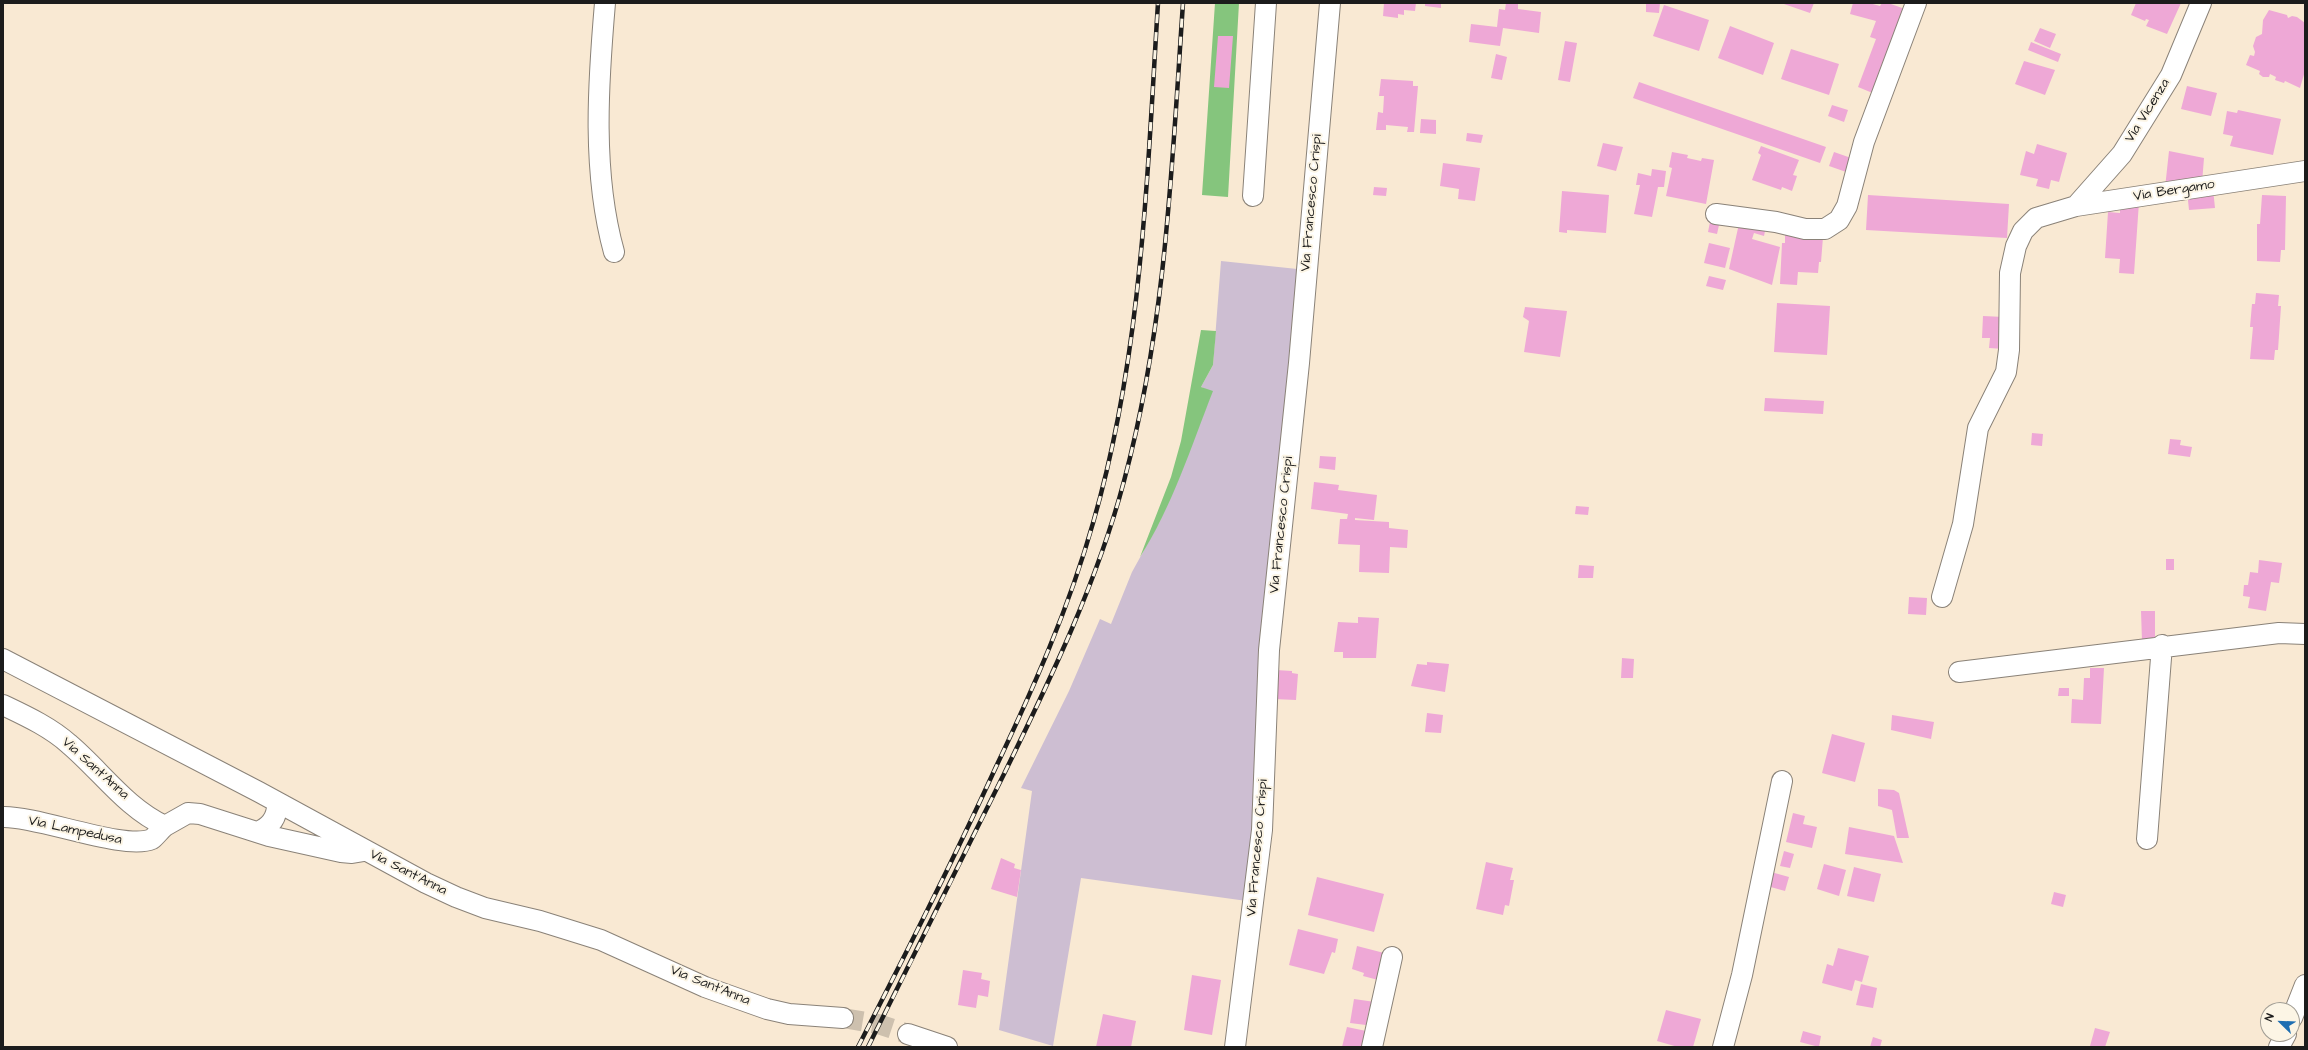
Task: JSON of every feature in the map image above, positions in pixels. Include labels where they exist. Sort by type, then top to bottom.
[{"type":"street","points":[[605,3],[601,50],[600,143],[603,194],[614,252]]},
{"type":"street","points":[[1253,196],[1266,3]]},
{"type":"street","name":"Via Francesco Crispi","points":[[1235,1047],[1262,830],[1270,650],[1299,363],[1330,3]]},
{"type":"street","points":[[1716,214],[1776,222],[1805,229],[1825,229],[1839,220],[1847,206],[1864,142],[1916,3]]},
{"type":"street","name":"Via Vicenza","points":[[2076,206],[2122,154],[2171,75],[2201,3]]},
{"type":"street","name":"Via Bergamo","points":[[1942,597],[1963,524],[1978,428],[1983,413],[2001,385],[2006,372],[2009,350],[2010,274],[2016,246],[2023,232],[2036,218],[2076,206],[2305,171]]},
{"type":"street","points":[[1959,672],[2162,645],[2279,633],[2305,634]]},
{"type":"street","points":[[2147,839],[2162,645]]},
{"type":"street","points":[[3,659],[277,802],[366,851]]},
{"type":"street","name":"Via Sant'Anna","points":[[3,705],[41,723],[69,744],[104,780],[153,820],[165,826],[188,813],[200,814],[257,832],[342,852],[352,853],[366,851],[456,897],[486,908],[540,921],[602,940],[705,986],[767,1009],[789,1014],[843,1018]]},
{"type":"street","points":[[1723,1047],[1742,975],[1782,781]]},
{"type":"street","points":[[257,832],[269,826],[273,821],[278,808],[277,802]]},
{"type":"street","name":"Via Lampedusa","points":[[3,817],[85,832],[128,842],[152,839],[165,826]]},
{"type":"street","points":[[1372,1047],[1392,957]]},
{"type":"street","points":[[2298,1002],[2305,985]]},
{"type":"street","points":[[908,1034],[947,1047]]},
{"type":"shaded area","points":[[1221,261],[1307,270],[1254,902],[1081,878],[1053,1046],[999,1030],[1032,791],[1021,788],[1069,691],[1100,619],[1111,624],[1132,572],[1159,523],[1179,478],[1212,392],[1201,387],[1213,365]]},
{"type":"green space","points":[[1215,3],[1239,3],[1228,197],[1202,195]]},
{"type":"green space","points":[[1201,330],[1216,331],[1213,365],[1201,387],[1213,391],[1189,455],[1162,518],[1140,557],[1171,477],[1181,441]]},
{"type":"building","points":[[1384,3],[1416,3],[1415,11],[1404,10],[1404,15],[1398,14],[1398,18],[1383,16]]},
{"type":"building","points":[[1425,3],[1441,3],[1441,8],[1425,6]]},
{"type":"building","points":[[1506,3],[1518,3],[1518,9],[1541,12],[1539,33],[1503,28],[1500,46],[1469,42],[1471,24],[1497,27],[1499,9],[1505,10]]},
{"type":"building","points":[[1646,3],[1660,3],[1659,13],[1646,12]]},
{"type":"building","points":[[1781,3],[1814,3],[1810,13]]},
{"type":"building","points":[[1853,3],[1869,3],[1880,6],[1882,3],[1888,3],[1905,9],[1875,94],[1858,87],[1876,39],[1870,37],[1876,21],[1850,14]]},
{"type":"building","points":[[2136,3],[2181,3],[2167,34],[2146,26],[2149,20],[2146,19],[2145,21],[2131,15]]},
{"type":"building","points":[[1664,5],[1709,20],[1699,51],[1653,36]]},
{"type":"building","points":[[2269,10],[2287,15],[2288,18],[2292,16],[2297,17],[2305,23],[2305,71],[2300,88],[2285,81],[2284,83],[2275,80],[2276,77],[2270,74],[2269,77],[2263,77],[2259,74],[2260,71],[2246,65],[2250,55],[2254,56],[2255,52],[2253,46],[2256,37],[2262,34],[2263,20]]},
{"type":"building","points":[[1730,26],[1774,43],[1763,75],[1718,58]]},
{"type":"building","points":[[2040,28],[2056,34],[2050,48],[2034,41]]},
{"type":"building","points":[[1218,36],[1233,36],[1229,88],[1214,87]]},
{"type":"building","points":[[1565,41],[1577,43],[1570,82],[1558,80]]},
{"type":"building","points":[[2031,42],[2061,54],[2058,62],[2028,50]]},
{"type":"building","points":[[1791,49],[1839,64],[1829,95],[1781,79]]},
{"type":"building","points":[[1496,54],[1507,57],[1502,80],[1491,78]]},
{"type":"building","points":[[2024,61],[2055,70],[2045,95],[2015,84]]},
{"type":"building","points":[[1381,79],[1413,81],[1413,86],[1418,86],[1414,132],[1407,132],[1408,127],[1386,125],[1386,130],[1376,130],[1378,112],[1383,113],[1384,96],[1379,96]]},
{"type":"building","points":[[1639,82],[1826,147],[1820,163],[1633,98]]},
{"type":"building","points":[[2187,86],[2217,93],[2211,116],[2181,109]]},
{"type":"building","points":[[1832,105],[1848,110],[1844,122],[1828,116]]},
{"type":"building","points":[[2238,110],[2281,119],[2273,155],[2230,146],[2233,136],[2223,134],[2227,111],[2237,113]]},
{"type":"building","points":[[1421,119],[1436,120],[1436,134],[1420,133]]},
{"type":"building","points":[[1467,133],[1483,135],[1481,143],[1466,141]]},
{"type":"building","points":[[1603,143],[1623,147],[1616,171],[1597,166]]},
{"type":"building","points":[[2037,144],[2067,153],[2059,182],[2051,180],[2049,189],[2036,186],[2038,179],[2020,175],[2026,151],[2034,154]]},
{"type":"building","points":[[1761,146],[1799,160],[1793,175],[1797,176],[1792,191],[1782,187],[1781,190],[1752,180],[1761,155],[1758,153]]},
{"type":"building","points":[[2169,151],[2204,158],[2202,183],[2165,188]]},
{"type":"building","points":[[1672,152],[1688,155],[1687,158],[1701,161],[1702,158],[1714,160],[1706,204],[1666,196],[1672,168],[1669,167]]},
{"type":"building","points":[[1834,152],[1854,159],[1849,173],[1829,166]]},
{"type":"building","points":[[1443,163],[1480,168],[1475,201],[1458,199],[1459,189],[1440,186]]},
{"type":"building","points":[[1652,169],[1666,171],[1664,187],[1658,187],[1652,217],[1634,214],[1640,185],[1636,185],[1638,173],[1651,176]]},
{"type":"building","points":[[1374,187],[1387,188],[1386,196],[1373,195]]},
{"type":"building","points":[[2213,189],[2215,208],[2189,210],[2187,191]]},
{"type":"building","points":[[1562,191],[1609,195],[1606,233],[1567,230],[1567,233],[1559,232]]},
{"type":"building","points":[[1868,195],[2009,204],[2007,238],[1866,230]]},
{"type":"building","points":[[2262,195],[2286,196],[2285,250],[2281,250],[2280,262],[2257,261],[2257,224],[2260,224]]},
{"type":"building","points":[[2120,201],[2139,202],[2134,274],[2119,273],[2120,259],[2105,258],[2108,212],[2120,213]]},
{"type":"building","points":[[1708,218],[1724,222],[1723,226],[1719,225],[1717,234],[1708,232],[1710,222],[1707,221]]},
{"type":"building","points":[[1740,219],[1766,226],[1764,236],[1754,233],[1752,239],[1780,247],[1772,285],[1729,269]]},
{"type":"building","points":[[1785,235],[1823,237],[1821,262],[1819,262],[1818,273],[1798,272],[1797,285],[1780,284],[1782,243],[1785,243]]},
{"type":"building","points":[[1709,243],[1730,248],[1725,268],[1704,263]]},
{"type":"building","points":[[1709,276],[1726,280],[1723,290],[1706,286]]},
{"type":"building","points":[[2256,293],[2279,295],[2278,306],[2281,306],[2278,350],[2275,350],[2274,360],[2250,359],[2253,327],[2250,327],[2252,304],[2255,304]]},
{"type":"building","points":[[1777,303],[1830,306],[1827,355],[1774,352]]},
{"type":"building","points":[[1525,307],[1567,311],[1560,357],[1524,352],[1529,321],[1523,317]]},
{"type":"building","points":[[1983,316],[2004,317],[2004,349],[1989,348],[1990,338],[1982,338]]},
{"type":"building","points":[[1765,398],[1824,401],[1823,414],[1764,411]]},
{"type":"building","points":[[2032,433],[2043,434],[2042,446],[2031,445]]},
{"type":"building","points":[[2170,439],[2181,440],[2180,445],[2192,447],[2190,457],[2168,454]]},
{"type":"building","points":[[1320,456],[1336,457],[1335,470],[1319,468]]},
{"type":"building","points":[[1314,482],[1339,485],[1338,490],[1377,495],[1374,520],[1355,518],[1355,520],[1389,522],[1389,528],[1408,530],[1407,548],[1390,547],[1389,573],[1359,572],[1360,545],[1338,544],[1340,519],[1347,519],[1348,514],[1311,509]]},
{"type":"building","points":[[1576,506],[1589,507],[1588,515],[1575,514]]},
{"type":"building","points":[[2166,559],[2174,559],[2174,570],[2166,570]]},
{"type":"building","points":[[2259,560],[2282,563],[2279,583],[2271,582],[2266,611],[2248,608],[2250,597],[2243,596],[2244,585],[2248,585],[2250,572],[2258,573]]},
{"type":"building","points":[[1579,565],[1594,566],[1593,578],[1578,578]]},
{"type":"building","points":[[1909,597],[1927,598],[1926,615],[1908,614]]},
{"type":"building","points":[[2141,611],[2155,611],[2155,641],[2142,641]]},
{"type":"building","points":[[1358,617],[1379,618],[1376,658],[1343,658],[1343,652],[1334,652],[1338,622],[1358,623]]},
{"type":"building","points":[[1622,658],[1634,659],[1633,678],[1621,678]]},
{"type":"building","points":[[1427,662],[1449,664],[1445,692],[1411,686],[1417,664],[1427,665]]},
{"type":"building","points":[[2090,668],[2104,668],[2101,724],[2071,723],[2072,699],[2083,700],[2084,678],[2090,678]]},
{"type":"building","points":[[1276,670],[1292,671],[1292,673],[1298,674],[1296,700],[1274,699]]},
{"type":"building","points":[[2059,688],[2069,688],[2069,696],[2058,696]]},
{"type":"building","points":[[1427,713],[1443,715],[1441,733],[1425,732]]},
{"type":"building","points":[[1892,715],[1934,722],[1931,739],[1891,730]]},
{"type":"building","points":[[1832,734],[1865,743],[1855,782],[1822,773]]},
{"type":"building","points":[[1878,789],[1894,790],[1899,793],[1909,838],[1897,838],[1892,810],[1878,806]]},
{"type":"building","points":[[1793,813],[1805,816],[1803,824],[1817,827],[1812,848],[1786,842]]},
{"type":"building","points":[[1849,827],[1894,836],[1903,863],[1845,854]]},
{"type":"building","points":[[1784,851],[1794,854],[1790,868],[1780,866]]},
{"type":"building","points":[[1001,858],[1015,864],[1014,868],[1021,870],[1017,897],[991,889]]},
{"type":"building","points":[[1486,862],[1513,868],[1510,880],[1514,880],[1509,906],[1505,905],[1503,915],[1476,909]]},
{"type":"building","points":[[1824,864],[1846,870],[1839,896],[1817,889]]},
{"type":"building","points":[[1854,867],[1881,874],[1874,902],[1847,896]]},
{"type":"building","points":[[1771,872],[1789,877],[1785,891],[1767,886]]},
{"type":"building","points":[[1317,877],[1384,894],[1374,932],[1308,915]]},
{"type":"building","points":[[2054,892],[2066,895],[2063,907],[2051,904]]},
{"type":"building","points":[[1298,929],[1338,939],[1335,953],[1332,952],[1324,974],[1289,965]]},
{"type":"building","points":[[1357,946],[1388,954],[1382,981],[1363,976],[1364,973],[1352,969]]},
{"type":"building","points":[[1838,948],[1869,956],[1862,982],[1855,980],[1852,991],[1822,983],[1827,964],[1833,966]]},
{"type":"building","points":[[963,970],[982,973],[981,979],[990,981],[988,997],[978,995],[976,1008],[958,1005]]},
{"type":"building","points":[[1192,975],[1221,980],[1212,1035],[1184,1030]]},
{"type":"building","points":[[1861,984],[1877,988],[1873,1008],[1856,1005]]},
{"type":"building","points":[[1354,999],[1375,1002],[1374,1011],[1369,1010],[1366,1025],[1350,1023]]},
{"type":"building","points":[[1666,1010],[1701,1019],[1693,1047],[1678,1047],[1657,1041]]},
{"type":"building","points":[[1103,1014],[1136,1021],[1131,1047],[1096,1047]]},
{"type":"building","points":[[1347,1027],[1371,1032],[1368,1047],[1342,1047]]},
{"type":"building","points":[[2095,1028],[2110,1032],[2105,1047],[2090,1046]]},
{"type":"building","points":[[1803,1031],[1821,1036],[1819,1047],[1800,1042]]},
{"type":"building","points":[[1873,1037],[1882,1040],[1880,1047],[1870,1047]]},
{"type":"tunnel","points":[[843,1018],[878,1024],[908,1034]]},
{"type":"railway","points":[[858,1047],[945,874],[1023,709],[1073,586],[1093,523],[1109,459],[1122,395],[1132,330],[1146,199],[1158,3]]},
{"type":"railway","points":[[868,1047],[1004,774],[1055,667],[1086,594],[1113,519],[1138,422],[1158,304],[1171,184],[1183,3]]}]
